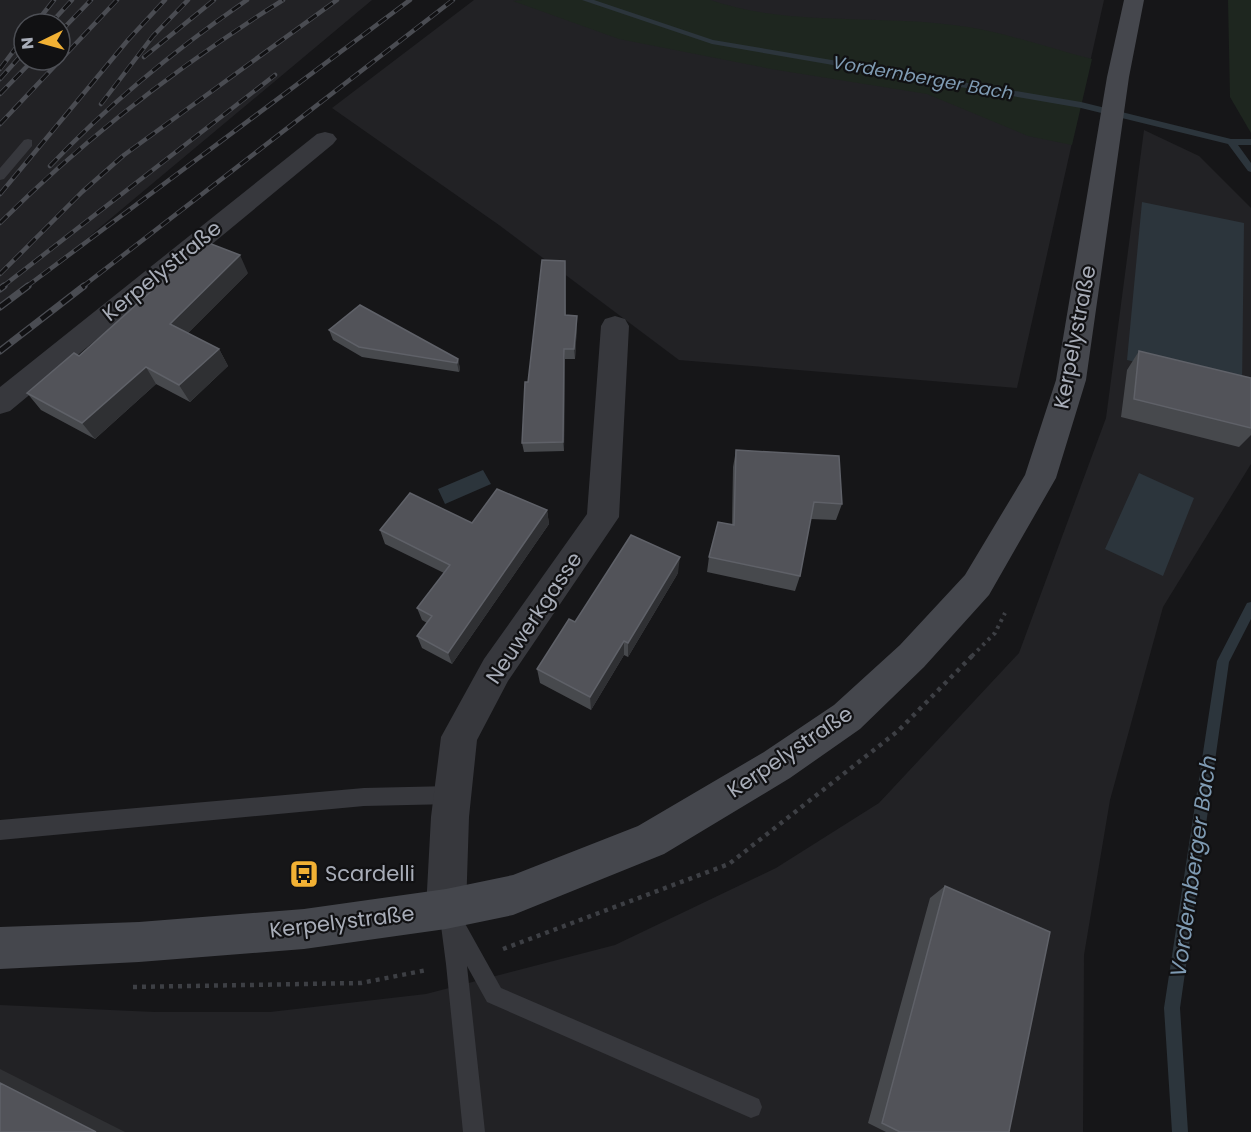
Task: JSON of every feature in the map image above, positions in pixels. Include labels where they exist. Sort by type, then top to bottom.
[{"type":"main road","name":"Kerpelystraße","points":[[0,948],[139,942],[304,929],[446,909],[513,894],[650,840],[777,765],[847,717],[912,656],[976,585],[1040,478],[1071,380],[1118,77],[1134,0]]},
{"type":"street","name":"Kerpelystraße","points":[[0,402],[325,139]]},
{"type":"street","name":"Neuwerkgasse","points":[[446,909],[452,795],[459,737],[496,670],[603,517],[615,326]]},
{"type":"lane","points":[[0,176],[28,143]]},
{"type":"lane","points":[[0,830],[364,797],[452,795]]},
{"type":"lane","points":[[446,909],[465,962],[474,1132]]},
{"type":"lane","points":[[465,962],[494,995],[751,1107]]},
{"type":"path","points":[[127,987],[361,983],[465,962],[729,864],[898,731],[995,633],[1006,612]]},
{"type":"shaded area","points":[[0,0],[372,0],[0,311]]},
{"type":"shaded area","points":[[474,0],[1104,0],[1017,388],[679,360],[499,225],[332,108]]},
{"type":"shaded area","points":[[710,0],[742,9],[774,14],[936,23],[999,34],[1092,59],[1072,145],[1028,136],[927,94],[771,69],[619,39],[513,1]]},
{"type":"shaded area","points":[[1228,0],[1251,0],[1251,133],[1230,97]]},
{"type":"shaded area","points":[[1144,130],[1199,156],[1251,208],[1251,464],[1163,607],[1110,800],[1084,955],[1083,1132],[0,1132],[0,1005],[155,1012],[270,1012],[426,994],[615,945],[776,868],[879,803],[1019,653],[1106,418]]},
{"type":"shaded area","points":[[1142,202],[1244,223],[1242,387],[1127,360]]},
{"type":"shaded area","points":[[483,470],[491,484],[445,504],[438,489]]},
{"type":"shaded area","points":[[1139,473],[1194,498],[1163,576],[1105,549]]},
{"type":"building","points":[[206,242],[240,255],[170,324],[219,349],[179,385],[146,367],[82,423],[27,393],[74,353],[79,356]]},
{"type":"building","points":[[542,260],[565,261],[565,315],[577,316],[574,349],[564,349],[563,442],[522,443],[525,382],[528,382]]},
{"type":"building","points":[[360,305],[458,359],[457,363],[359,347],[329,330]]},
{"type":"building","points":[[1139,351],[1251,378],[1251,428],[1134,399]]},
{"type":"building","points":[[736,450],[839,456],[842,504],[814,502],[800,576],[709,557],[718,522],[734,525]]},
{"type":"building","points":[[497,489],[547,510],[448,653],[417,636],[432,616],[417,608],[450,565],[380,530],[410,493],[472,523]]},
{"type":"building","points":[[631,535],[680,557],[628,643],[624,641],[590,697],[537,669],[569,619],[575,622]]},
{"type":"building","points":[[945,886],[1050,932],[1009,1132],[900,1132],[882,1123]]},
{"type":"building","points":[[0,1083],[96,1132],[0,1132]]},
{"type":"waterway","name":"Vordernberger Bach","points":[[586,0],[712,42],[1081,105],[1231,142]]},
{"type":"waterway","points":[[1231,142],[1251,142]]},
{"type":"waterway","name":"Vordernberger Bach","points":[[1231,142],[1251,169]]},
{"type":"waterway","name":"Vordernberger Bach","points":[[1180,1132],[1172,1008],[1223,661],[1251,607]]},
{"type":"railway","points":[[44,12],[54,0]]},
{"type":"railway","points":[[61,12],[72,0]]},
{"type":"railway","points":[[72,20],[91,0]]},
{"type":"railway","points":[[0,124],[117,0]]},
{"type":"railway","points":[[0,194],[128,40],[165,0]]},
{"type":"railway","points":[[101,104],[153,36],[188,0]]},
{"type":"railway","points":[[144,57],[214,0]]},
{"type":"railway","points":[[50,166],[96,120],[144,78],[247,0]]},
{"type":"railway","points":[[0,223],[66,161],[135,104],[207,50],[283,0]]},
{"type":"railway","points":[[0,274],[82,192],[124,155],[337,0]]},
{"type":"railway","points":[[26,287],[410,0]]},
{"type":"railway","points":[[82,287],[453,0]]},
{"type":"railway","points":[[0,69],[12,53]]},
{"type":"railway","points":[[0,79],[12,66]]},
{"type":"railway","points":[[0,94],[21,72]]},
{"type":"railway","points":[[2,287],[275,75]]},
{"type":"railway","points":[[0,289],[4,286]]},
{"type":"railway","points":[[0,307],[28,286]]},
{"type":"railway","points":[[0,351],[84,286]]},
{"type":"place","name":"Scardelli","points":[[304,874]]}]
